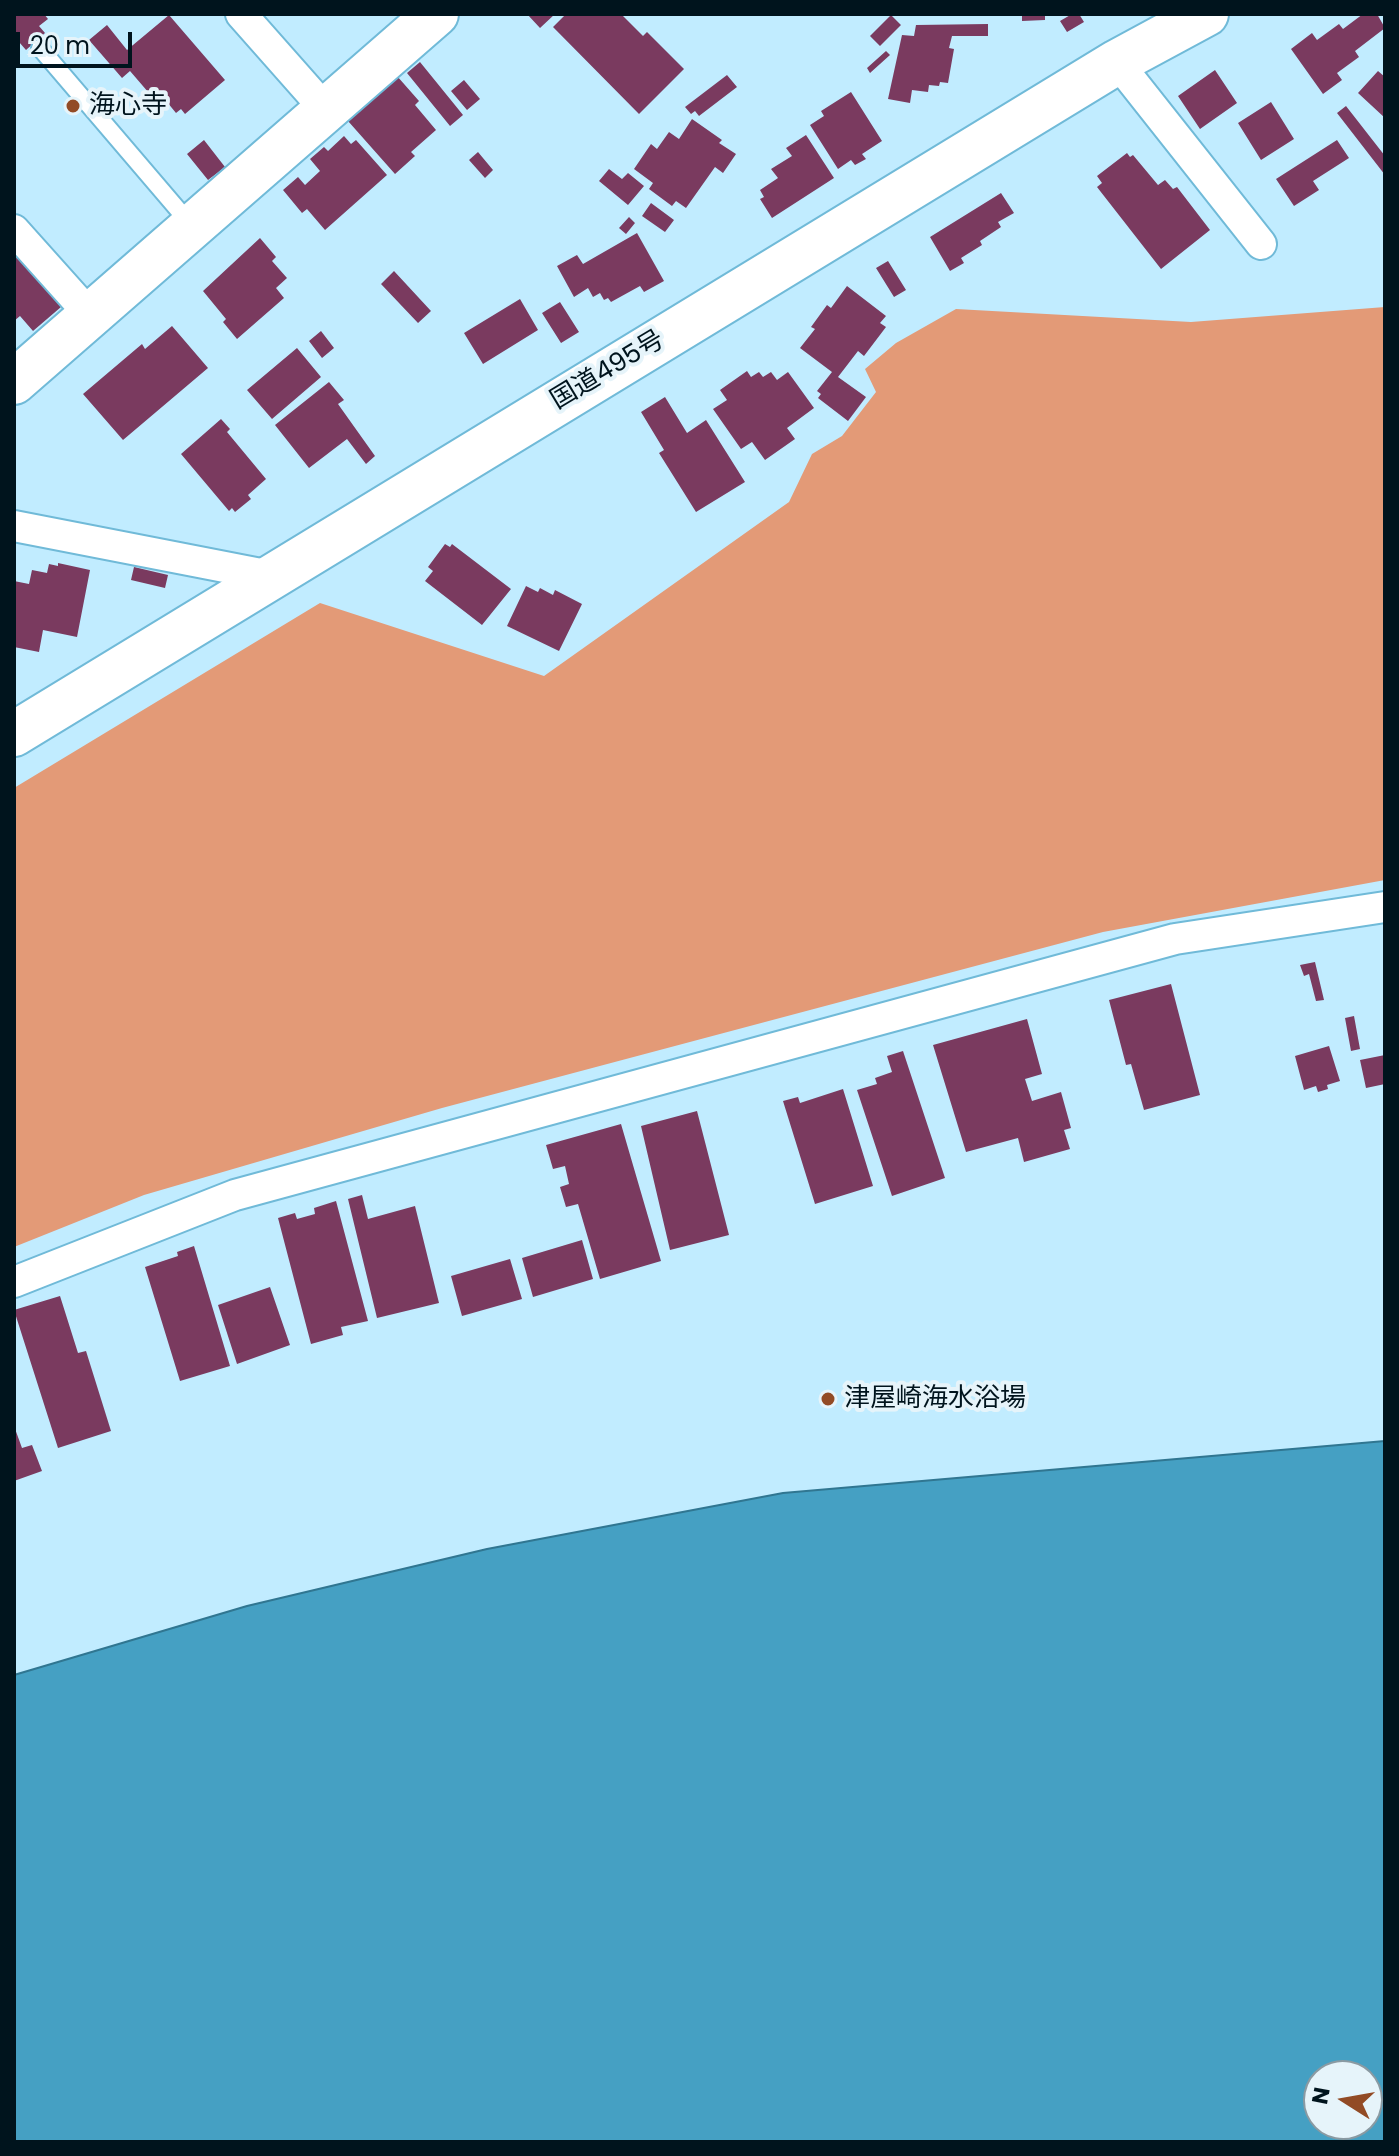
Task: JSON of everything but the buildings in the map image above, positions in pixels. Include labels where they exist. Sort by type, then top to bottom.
[{"type":"main road","points":[[14,382],[436,14]]},
{"type":"main road","name":"国道495号","points":[[14,734],[1117,62],[1206,14]]},
{"type":"street","points":[[241,14],[325,109]]},
{"type":"street","points":[[1117,62],[1261,244]]},
{"type":"street","points":[[14,230],[91,316]]},
{"type":"street","points":[[14,526],[271,576]]},
{"type":"street","points":[[14,1282],[235,1195],[1175,939],[1385,907]]},
{"type":"lane","points":[[40,48],[192,226]]},
{"type":"shaded area","points":[[1385,307],[1385,880],[1103,932],[442,1108],[144,1195],[14,1247],[14,788],[320,603],[544,676],[789,502],[812,454],[842,436],[876,392],[865,369],[896,343],[956,309],[1191,322]]},
{"type":"water","points":[[1385,1441],[1385,2142],[14,2142],[14,1675],[247,1606],[487,1549],[783,1493]]},
{"type":"place","name":"海心寺","points":[[73,106]]},
{"type":"place","name":"津屋崎海水浴場","points":[[828,1399]]}]
